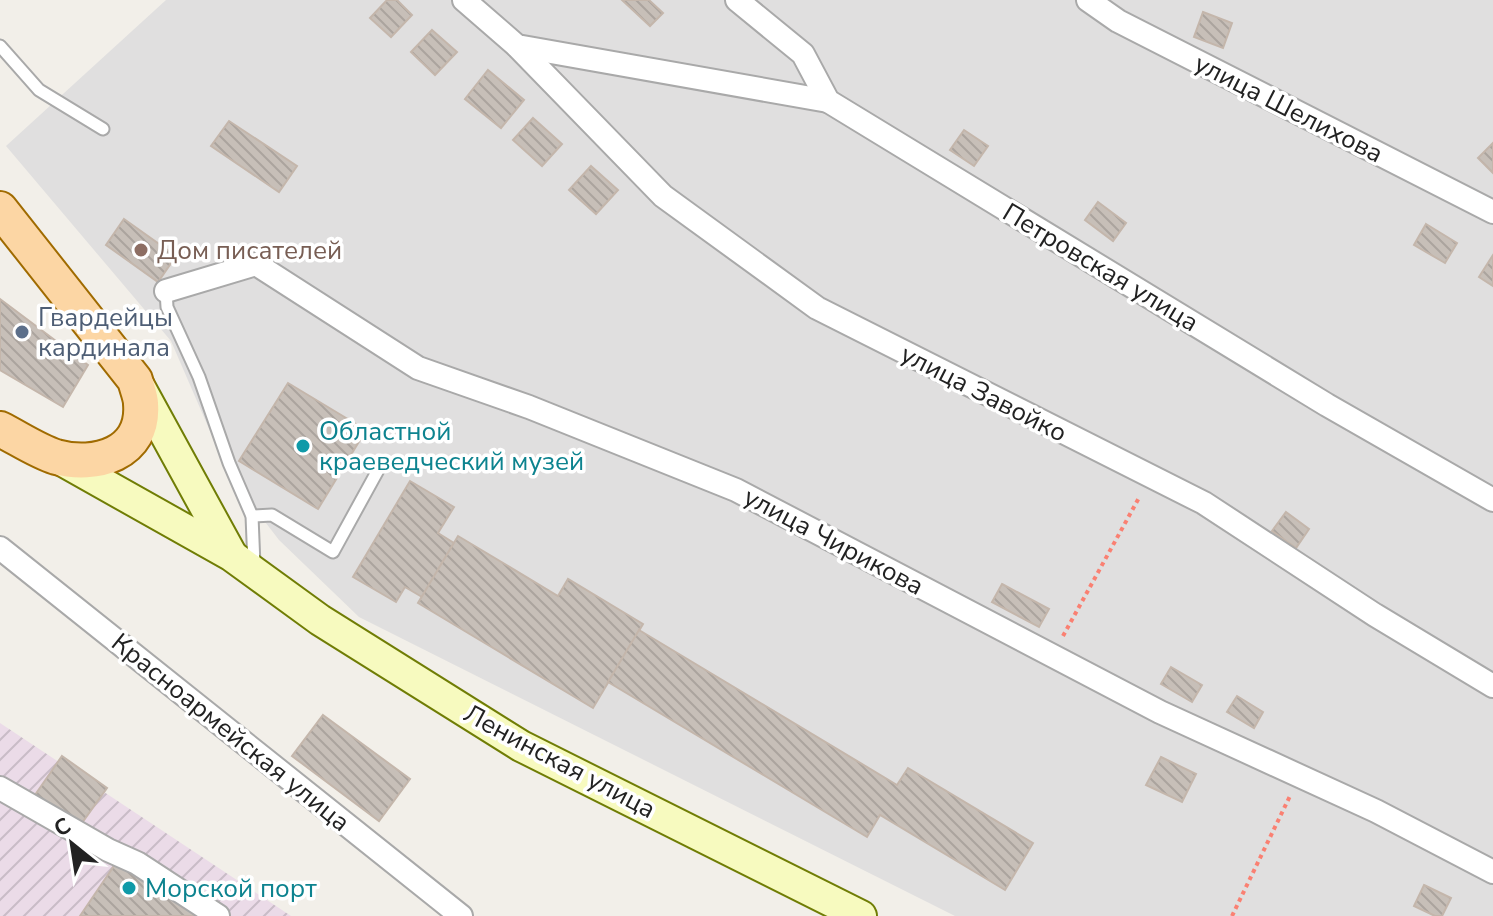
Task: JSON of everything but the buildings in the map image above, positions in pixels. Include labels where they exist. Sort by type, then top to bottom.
[{"type":"main road","points":[[0,209],[135,380],[141,405],[134,435],[108,459],[84,462],[55,457]]},
{"type":"main road","name":"Ленинская улица","points":[[135,380],[244,564]]},
{"type":"main road","name":"Ленинская улица","points":[[0,429],[244,564],[320,620],[521,746],[861,916]]},
{"type":"street","name":"улица Завойко","points":[[464,0],[517,46],[663,196],[817,308],[1204,503],[1375,615],[1493,686]]},
{"type":"street","points":[[737,0],[803,54],[828,101]]},
{"type":"street","name":"улица Шелихова","points":[[1088,0],[1118,21],[1493,212]]},
{"type":"street","points":[[517,46],[828,101]]},
{"type":"street","name":"Петровская улица","points":[[828,101],[1327,405],[1493,500]]},
{"type":"street","name":"улица Чирикова","points":[[166,291],[256,264],[418,368],[529,407],[736,490],[1160,712],[1376,811],[1493,872]]},
{"type":"street","name":"Красноармейская улица","points":[[0,548],[461,916]]},
{"type":"street","points":[[0,788],[108,850],[137,863],[218,916]]},
{"type":"lane","points":[[0,46],[39,90],[103,129]]},
{"type":"lane","points":[[166,291],[167,307],[199,377],[229,463],[252,516],[244,564]]},
{"type":"lane","points":[[252,516],[272,515],[333,552],[383,461]]},
{"type":"path","points":[[1052,655],[1151,476]]},
{"type":"path","points":[[1232,916],[1300,776]]},
{"type":"shaded area","points":[[166,0],[1493,0],[1493,916],[955,916],[359,617],[279,540],[229,475],[171,341],[6,146]]},
{"type":"shaded area","points":[[0,723],[291,916],[0,916]]},
{"type":"place","name":"Дом писателей","points":[[141,250]]},
{"type":"place","name":"Гвардейцы кардинала","points":[[22,332]]},
{"type":"place","name":"Областной краеведческий музей","points":[[303,446]]},
{"type":"place","name":"Морской порт","points":[[129,888]]}]
